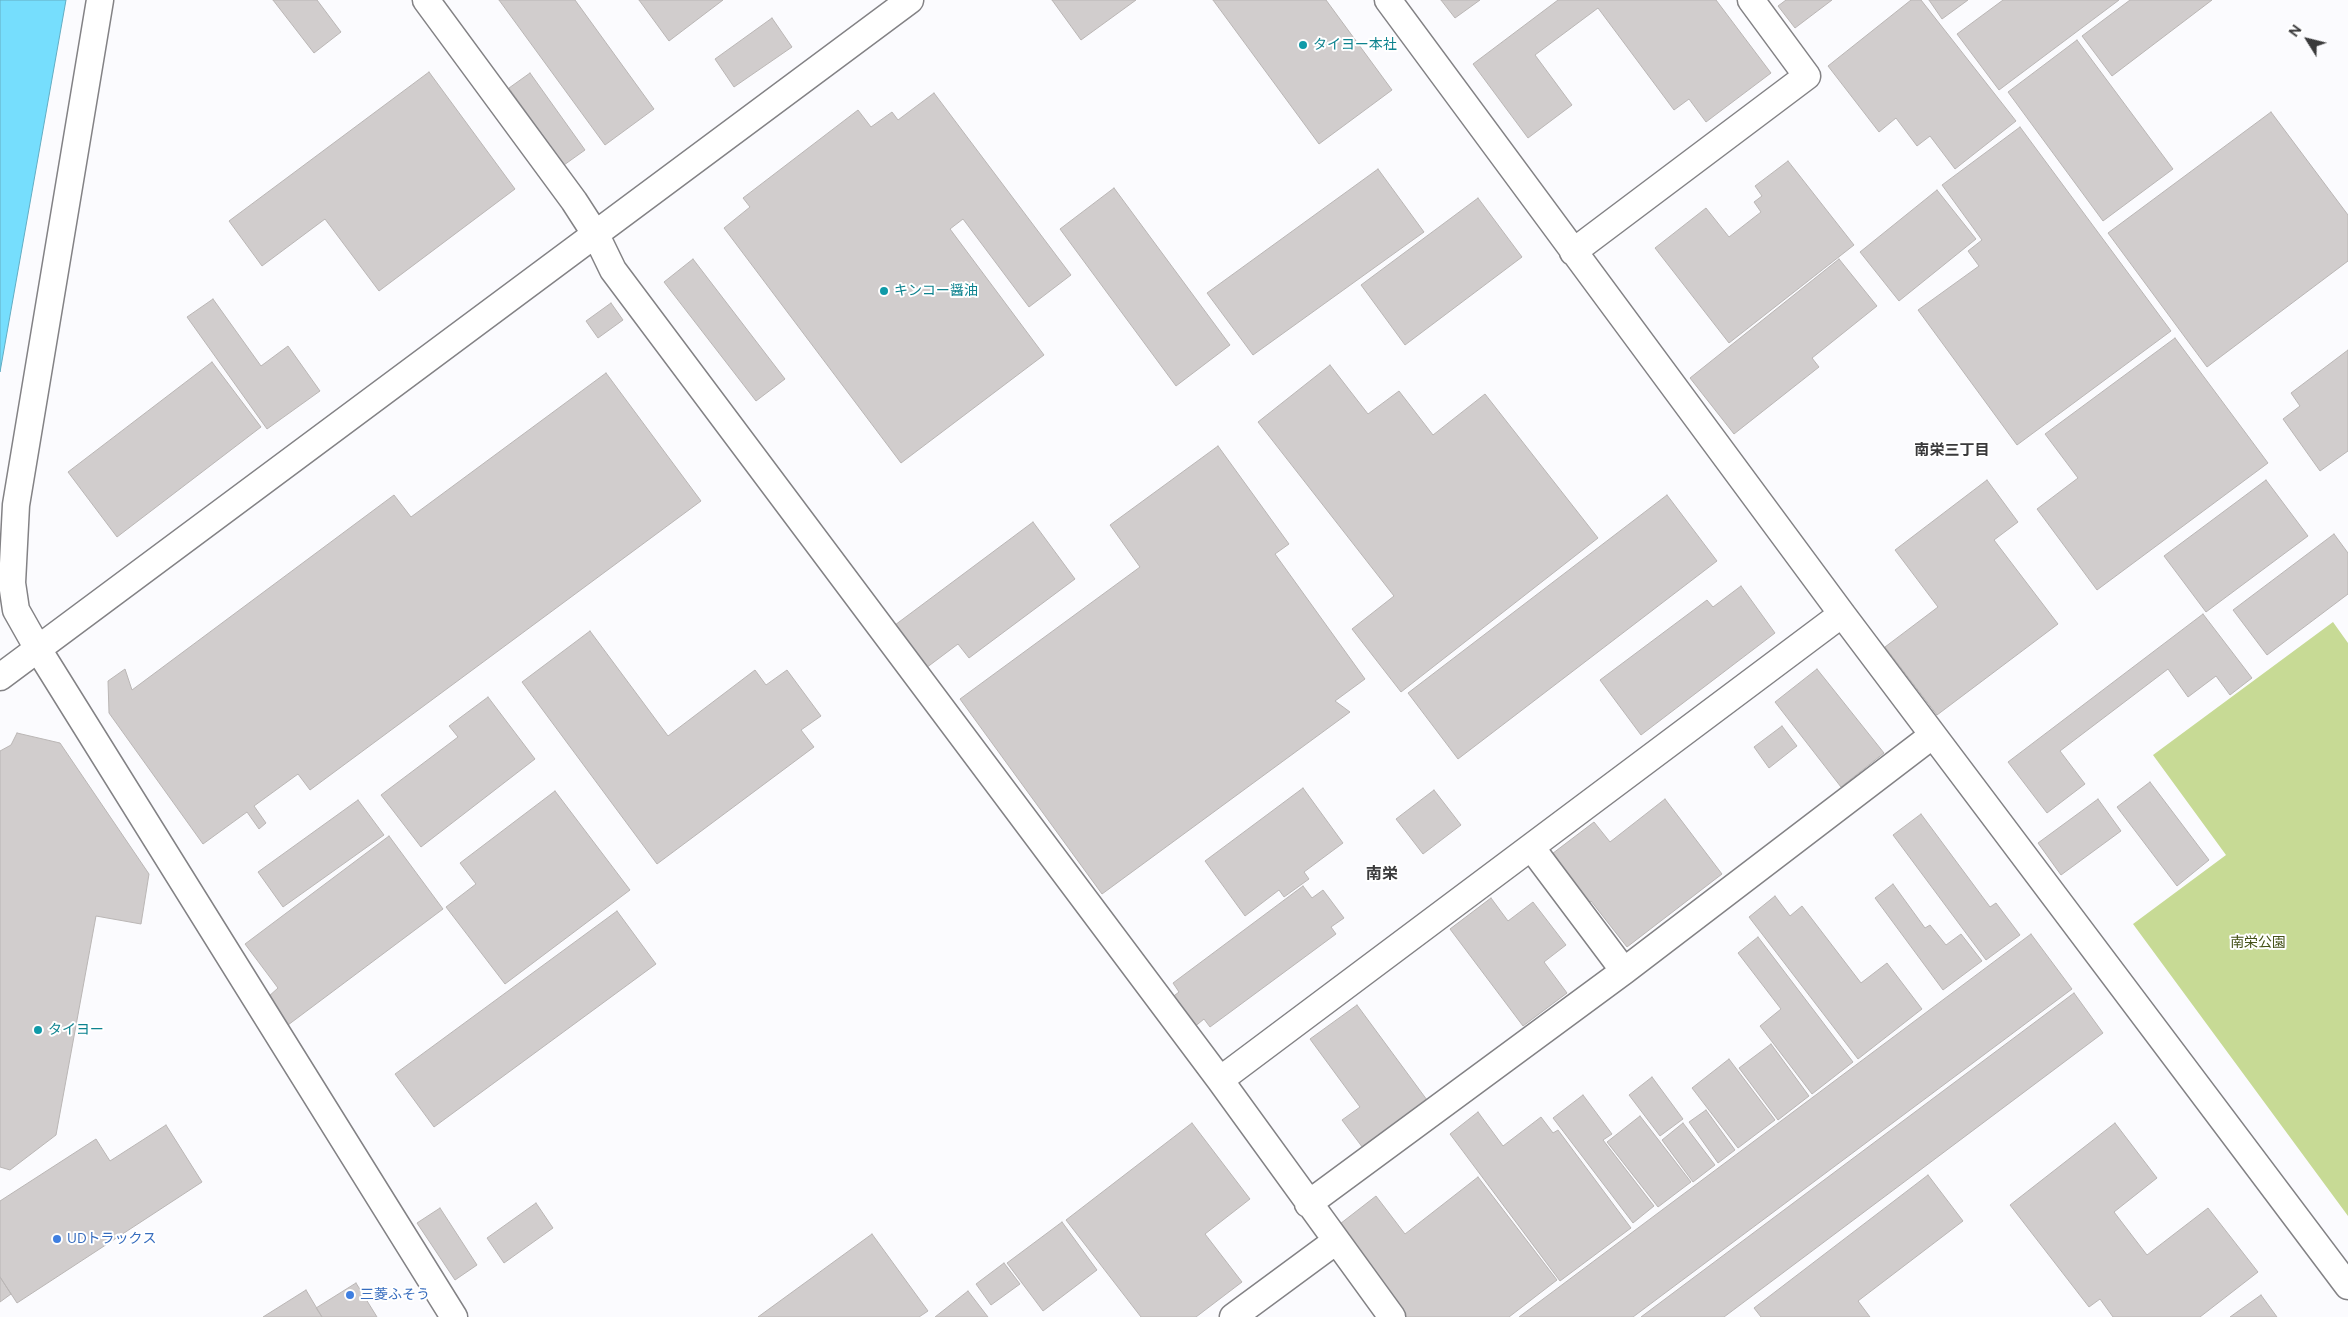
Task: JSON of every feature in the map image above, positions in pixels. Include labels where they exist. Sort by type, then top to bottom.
[{"type":"street","points":[[100,0],[16,505],[12,583],[16,610],[38,649],[454,1317]]},
{"type":"street","points":[[426,0],[571,197],[596,235],[614,270],[1220,1080],[1308,1204],[1392,1317]]},
{"type":"street","points":[[0,677],[910,0]]},
{"type":"street","points":[[1388,0],[1842,614],[2348,1286]]},
{"type":"street","points":[[1573,252],[1807,76],[1751,0]]},
{"type":"street","points":[[1220,1080],[1842,614]]},
{"type":"street","points":[[1308,1204],[1624,971],[1933,735]]},
{"type":"street","points":[[1531,847],[1624,971]]},
{"type":"street","points":[[1233,1317],[1336,1241]]},
{"type":"green space","name":"南栄公園","points":[[2333,622],[2348,643],[2348,1216],[2133,924],[2226,855],[2153,755]]},
{"type":"water","points":[[0,0],[66,0],[0,372]]},
{"type":"building","points":[[273,0],[317,0],[341,32],[314,53]]},
{"type":"building","points":[[499,0],[575,0],[654,109],[605,145]]},
{"type":"building","points":[[639,0],[723,0],[669,41]]},
{"type":"building","points":[[1052,0],[1136,0],[1081,40]]},
{"type":"building","name":"タイヨー本社","points":[[1213,0],[1326,0],[1392,90],[1319,144]]},
{"type":"building","points":[[1441,0],[1480,0],[1455,18]]},
{"type":"building","points":[[1558,0],[1716,0],[1771,73],[1706,122],[1689,99],[1674,110],[1598,8],[1535,55],[1572,105],[1528,138],[1473,64]]},
{"type":"building","points":[[1786,0],[1832,0],[1795,28],[1778,6]]},
{"type":"building","points":[[1911,0],[1921,0],[2016,121],[1955,169],[1930,136],[1917,146],[1896,118],[1879,132],[1828,66]]},
{"type":"building","points":[[1929,0],[1968,0],[1942,19]]},
{"type":"building","points":[[2003,0],[2119,0],[1999,90],[1957,34]]},
{"type":"building","points":[[2130,0],[2212,0],[2112,76],[2082,36]]},
{"type":"building","points":[[772,18],[792,47],[734,87],[715,59]]},
{"type":"building","points":[[2077,40],[2173,169],[2103,221],[2008,92]]},
{"type":"building","points":[[429,72],[515,189],[379,291],[325,219],[262,266],[229,221]]},
{"type":"building","points":[[530,73],[585,150],[564,165],[509,88]]},
{"type":"building","name":"キンコー醤油","points":[[934,93],[1071,275],[1029,307],[963,219],[950,229],[1044,355],[901,463],[724,228],[750,207],[743,198],[858,110],[871,127],[892,112],[898,120]]},
{"type":"building","points":[[2271,112],[2348,215],[2348,261],[2207,367],[2108,233]]},
{"type":"building","points":[[2020,127],[2171,331],[2017,445],[1918,310],[1979,266],[1968,251],[1982,240],[1942,185]]},
{"type":"building","points":[[1788,161],[1854,245],[1729,343],[1655,248],[1706,208],[1729,237],[1761,212],[1754,202],[1762,196],[1755,186]]},
{"type":"building","points":[[1378,169],[1424,232],[1253,355],[1207,293]]},
{"type":"building","points":[[1114,188],[1230,345],[1176,386],[1060,229]]},
{"type":"building","points":[[1937,190],[1976,239],[1899,301],[1860,252]]},
{"type":"building","points":[[1478,198],[1522,257],[1405,345],[1361,285]]},
{"type":"building","points":[[693,259],[785,379],[756,401],[664,282]]},
{"type":"building","points":[[1839,259],[1877,306],[1812,358],[1819,367],[1734,434],[1690,378]]},
{"type":"building","points":[[213,299],[261,366],[288,346],[320,391],[267,429],[187,317]]},
{"type":"building","points":[[611,303],[623,320],[598,338],[586,321]]},
{"type":"building","points":[[2175,338],[2268,463],[2097,590],[2037,509],[2078,478],[2045,434]]},
{"type":"building","points":[[2348,350],[2348,451],[2320,471],[2283,419],[2300,406],[2291,393]]},
{"type":"building","points":[[212,362],[261,427],[117,537],[68,472]]},
{"type":"building","points":[[1330,365],[1368,414],[1399,391],[1433,435],[1485,394],[1598,538],[1401,692],[1352,629],[1394,596],[1258,422]]},
{"type":"building","points":[[606,373],[701,501],[310,790],[298,774],[254,806],[266,823],[259,829],[247,812],[203,844],[109,713],[108,681],[125,669],[132,690],[394,495],[411,517]]},
{"type":"building","points":[[1218,446],[1289,544],[1275,554],[1365,679],[1335,701],[1350,712],[1102,894],[960,699],[1140,567],[1110,525]]},
{"type":"building","points":[[1987,480],[2018,522],[1994,540],[2058,624],[1937,715],[1885,647],[1938,607],[1895,550]]},
{"type":"building","points":[[2266,480],[2308,536],[2206,612],[2164,556]]},
{"type":"building","points":[[1667,495],[1717,561],[1458,759],[1408,693]]},
{"type":"building","points":[[1033,522],[1075,579],[969,658],[958,644],[926,668],[895,625]]},
{"type":"building","points":[[2334,534],[2348,553],[2348,594],[2267,655],[2233,610]]},
{"type":"building","points":[[1741,586],[1775,633],[1641,735],[1600,680],[1707,600],[1713,607]]},
{"type":"building","points":[[2203,614],[2252,678],[2230,695],[2216,676],[2188,697],[2168,669],[2060,751],[2085,784],[2047,813],[2008,762]]},
{"type":"building","points":[[590,631],[668,736],[755,670],[766,685],[787,670],[821,716],[801,730],[814,747],[657,864],[522,682]]},
{"type":"building","points":[[1817,669],[1884,753],[1841,787],[1775,702]]},
{"type":"building","points":[[488,697],[535,759],[421,847],[381,795],[458,737],[449,726]]},
{"type":"building","points":[[1782,726],[1797,746],[1769,768],[1754,747]]},
{"type":"building","name":"タイヨー","points":[[17,733],[60,743],[149,874],[141,924],[96,916],[56,1135],[10,1170],[0,1167],[0,751],[11,745]]},
{"type":"building","points":[[2150,782],[2209,860],[2177,886],[2117,807]]},
{"type":"building","points":[[1303,788],[1343,843],[1304,872],[1309,879],[1284,897],[1279,890],[1245,916],[1205,861]]},
{"type":"building","points":[[1434,790],[1461,825],[1423,854],[1396,819]]},
{"type":"building","points":[[555,791],[630,890],[505,984],[446,907],[476,884],[460,863]]},
{"type":"building","points":[[1665,799],[1722,874],[1627,947],[1591,901],[1581,909],[1544,860],[1594,822],[1610,842]]},
{"type":"building","points":[[2098,799],[2121,831],[2061,875],[2038,843]]},
{"type":"building","points":[[358,800],[384,835],[283,907],[258,872]]},
{"type":"building","points":[[1921,814],[1990,907],[1996,903],[2020,935],[1986,960],[1893,835]]},
{"type":"building","points":[[389,836],[443,909],[288,1025],[268,997],[278,988],[245,944]]},
{"type":"building","points":[[1893,884],[1925,928],[1930,925],[1946,945],[1961,934],[1982,961],[1943,990],[1875,898]]},
{"type":"building","points":[[1303,886],[1312,898],[1323,890],[1344,918],[1331,927],[1336,934],[1210,1027],[1204,1019],[1188,1032],[1166,1002],[1179,992],[1173,983]]},
{"type":"building","points":[[1775,896],[1790,916],[1802,906],[1861,983],[1887,963],[1922,1009],[1858,1059],[1749,917]]},
{"type":"building","points":[[1491,898],[1508,921],[1533,902],[1566,945],[1544,962],[1567,993],[1523,1026],[1450,929]]},
{"type":"building","points":[[617,911],[656,964],[434,1127],[395,1074]]},
{"type":"building","points":[[2031,934],[2072,989],[1633,1317],[1519,1317]]},
{"type":"building","points":[[1758,937],[1853,1062],[1812,1094],[1760,1026],[1781,1009],[1738,953]]},
{"type":"building","points":[[2074,993],[2103,1033],[1724,1317],[1641,1317]]},
{"type":"building","points":[[1357,1005],[1427,1100],[1363,1148],[1342,1120],[1360,1107],[1310,1039]]},
{"type":"building","points":[[1771,1044],[1809,1096],[1778,1120],[1739,1068]]},
{"type":"building","points":[[1729,1059],[1775,1120],[1738,1148],[1692,1088]]},
{"type":"building","points":[[1652,1077],[1683,1119],[1660,1136],[1629,1095]]},
{"type":"building","points":[[1583,1095],[1612,1134],[1603,1140],[1654,1206],[1633,1223],[1553,1118]]},
{"type":"building","points":[[1706,1110],[1735,1150],[1718,1163],[1689,1122]]},
{"type":"building","points":[[1478,1112],[1503,1146],[1541,1117],[1553,1133],[1558,1130],[1631,1228],[1560,1281],[1450,1134]]},
{"type":"building","points":[[1640,1116],[1691,1182],[1658,1207],[1607,1142]]},
{"type":"building","points":[[1192,1123],[1250,1199],[1205,1234],[1242,1282],[1196,1317],[1141,1317],[1066,1220]]},
{"type":"building","points":[[1683,1123],[1715,1165],[1693,1182],[1662,1140]]},
{"type":"building","points":[[2115,1123],[2157,1178],[2114,1212],[2147,1255],[2208,1208],[2258,1272],[2200,1317],[2113,1317],[2100,1299],[2089,1307],[2010,1205]]},
{"type":"building","name":"UDトラックス","points":[[166,1125],[202,1182],[17,1303],[0,1277],[0,1201],[96,1139],[110,1161]]},
{"type":"building","points":[[1928,1175],[1963,1221],[1858,1301],[1870,1317],[1761,1317],[1754,1308]]},
{"type":"building","points":[[1478,1177],[1557,1280],[1509,1317],[1406,1317],[1336,1227],[1376,1196],[1405,1234]]},
{"type":"building","points":[[536,1203],[553,1228],[504,1263],[487,1238]]},
{"type":"building","points":[[440,1208],[477,1265],[455,1280],[417,1223]]},
{"type":"building","points":[[1062,1222],[1097,1270],[1043,1311],[1007,1263]]},
{"type":"building","points":[[872,1234],[928,1311],[919,1317],[758,1317]]},
{"type":"building","points":[[1004,1263],[1020,1284],[991,1305],[976,1284]]},
{"type":"building","points":[[0,1277],[11,1294],[0,1302]]},
{"type":"building","name":"三菱ふそう","points":[[356,1283],[377,1317],[322,1317],[316,1308]]},
{"type":"building","points":[[306,1290],[322,1317],[263,1317]]},
{"type":"building","points":[[968,1291],[988,1317],[935,1317]]},
{"type":"building","points":[[2261,1295],[2277,1317],[2230,1317]]},
{"type":"place","name":"タイヨー本社","points":[[1303,45]]},
{"type":"place","name":"キンコー醤油","points":[[884,291]]},
{"type":"place","name":"タイヨー","points":[[38,1030]]},
{"type":"place","name":"UDトラックス","points":[[57,1239]]},
{"type":"place","name":"三菱ふそう","points":[[350,1295]]},
{"type":"district","name":"南栄三丁目","points":[[1952,451]]},
{"type":"district","name":"南栄","points":[[1382,874]]}]
